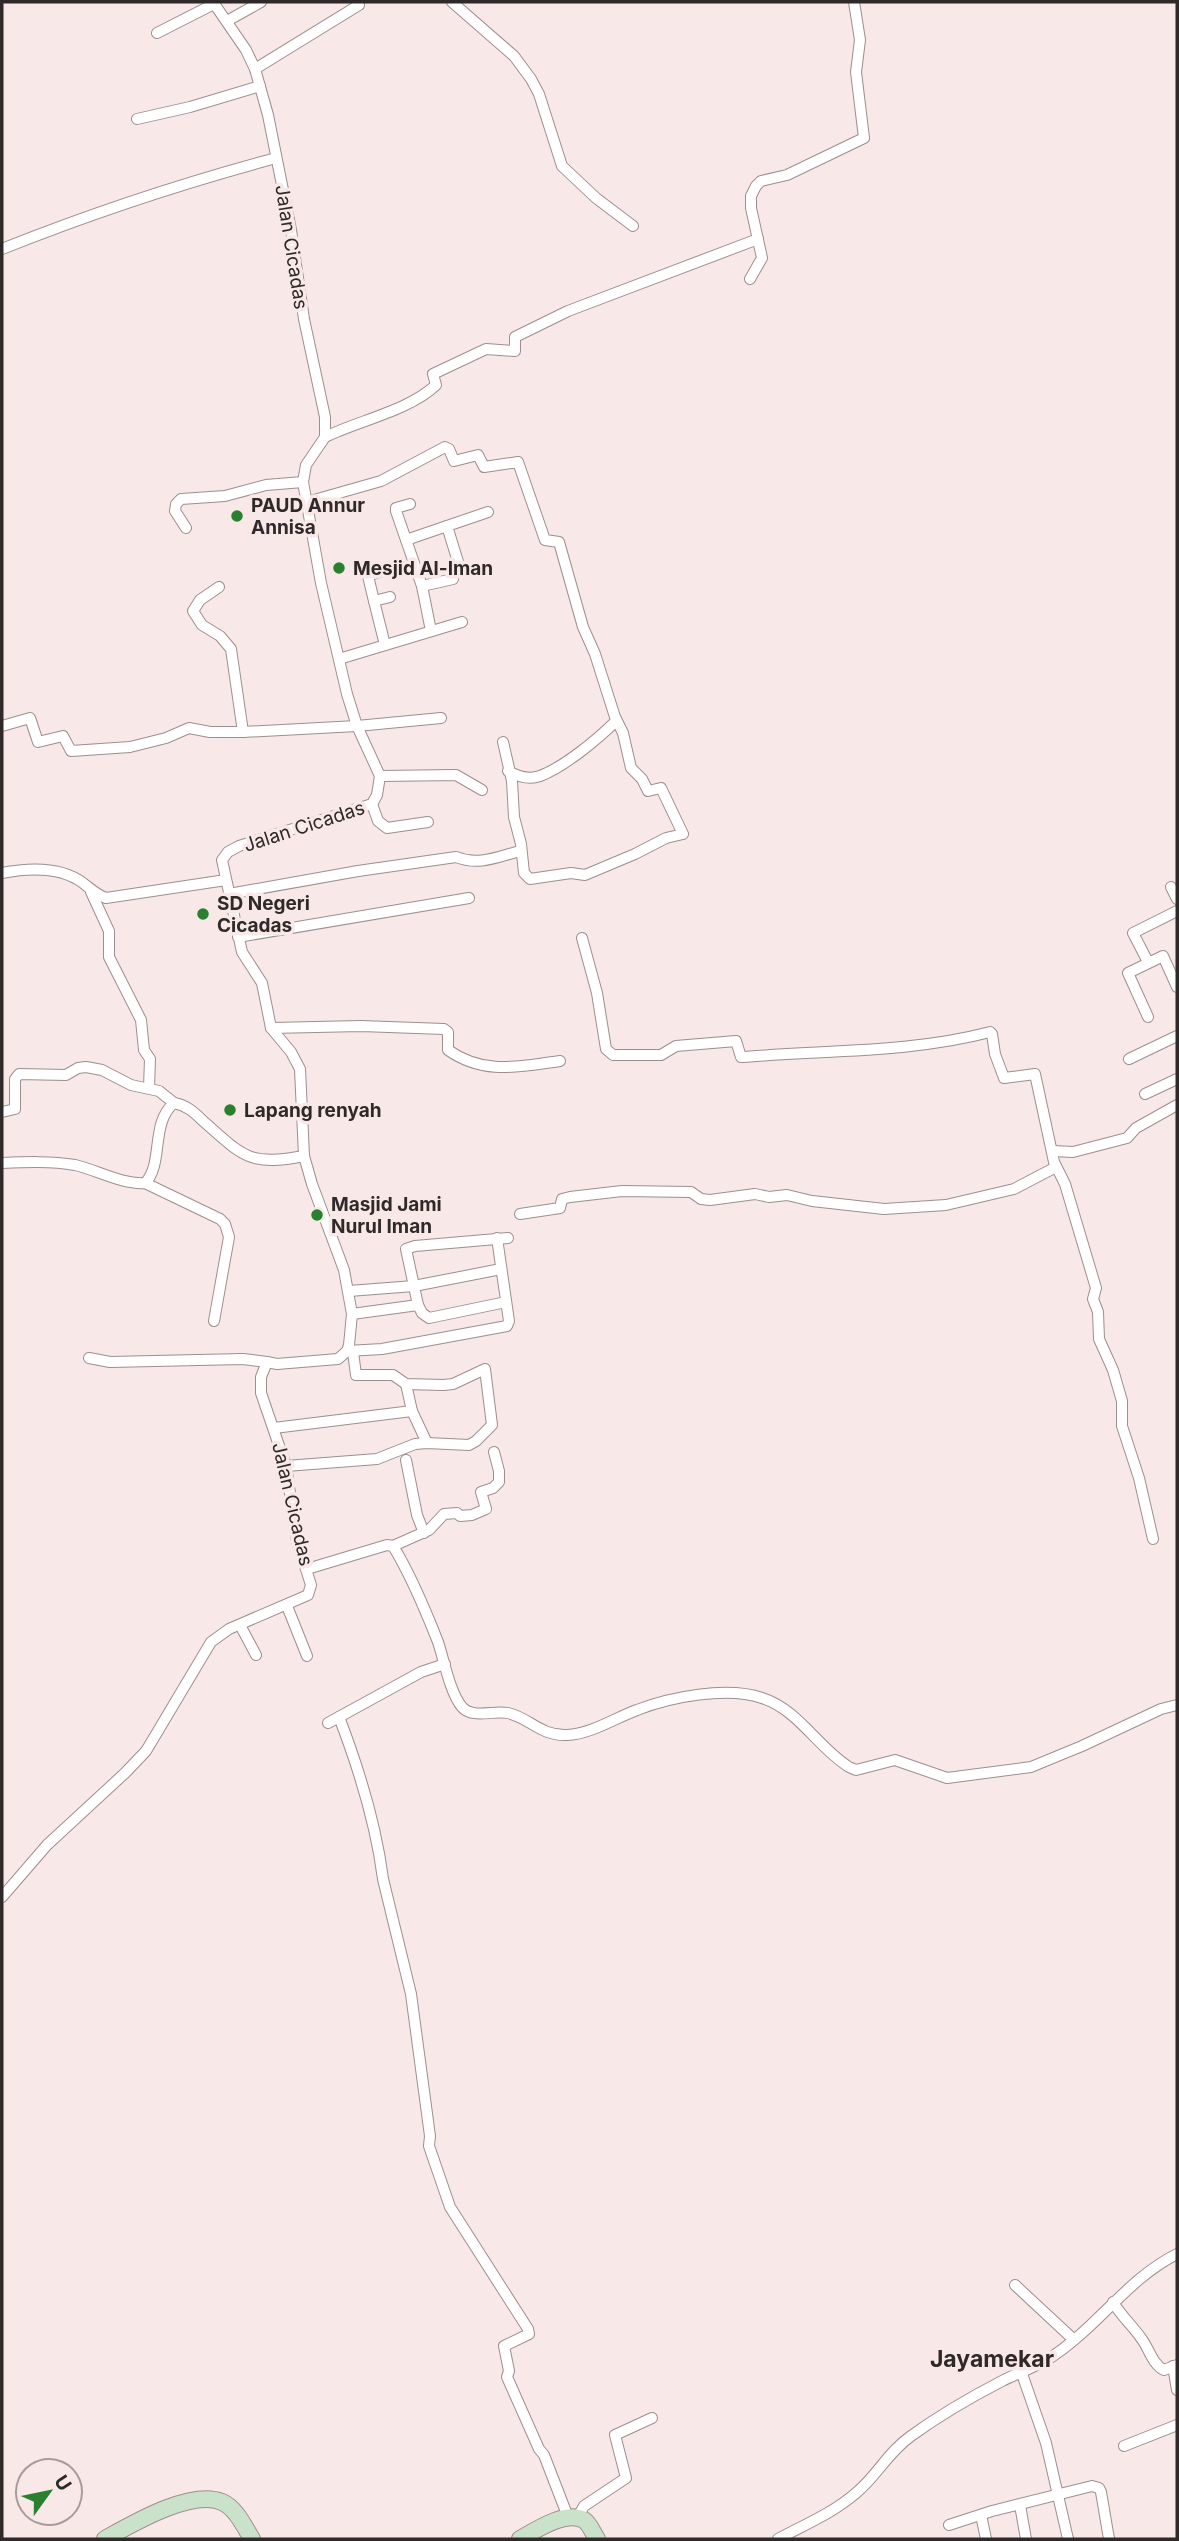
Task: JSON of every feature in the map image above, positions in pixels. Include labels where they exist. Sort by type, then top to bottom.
[{"type":"street","points":[[227,21],[261,2]]},
{"type":"street","points":[[452,2],[514,56],[531,79],[562,166],[596,198],[633,226]]},
{"type":"street","points":[[750,279],[762,258],[751,208],[751,196],[756,186],[761,181],[787,175],[864,138],[856,72],[860,40],[854,2]]},
{"type":"street","points":[[157,33],[213,3]]},
{"type":"street","name":"Jalan Cicadas","points":[[213,3],[246,50],[260,86],[325,417],[325,437]]},
{"type":"street","points":[[255,69],[359,5]]},
{"type":"street","points":[[137,118],[190,107],[260,86]]},
{"type":"street","points":[[2,249],[39,232],[125,202],[276,158]]},
{"type":"street","points":[[186,528],[175,511],[176,504],[181,499],[225,496],[266,485],[303,482],[306,465],[325,437],[418,400],[436,385],[433,374],[483,350],[515,351],[515,337],[568,312],[758,239]]},
{"type":"street","points":[[307,502],[380,481],[445,447],[449,449],[454,461],[478,455],[484,467],[517,462],[545,540],[559,542],[583,627],[595,654],[616,721],[623,733],[631,768],[642,779],[648,791],[662,788],[683,834],[666,838],[635,854],[579,875],[571,873],[530,879],[524,873],[521,844],[514,817],[512,781],[503,742]]},
{"type":"street","name":"Jalan Cicadas","points":[[303,482],[321,583],[339,659],[357,726],[380,776],[377,795],[372,804],[239,846],[228,852],[222,860],[242,952],[261,983],[271,1028],[291,1052],[299,1069],[304,1156],[312,1184],[337,1246],[349,1291],[352,1314],[350,1352]]},
{"type":"street","points":[[410,504],[395,509],[422,586],[431,631]]},
{"type":"street","points":[[406,540],[488,512]]},
{"type":"street","points":[[447,526],[459,565]]},
{"type":"street","points":[[384,570],[368,576],[385,645]]},
{"type":"street","points":[[422,586],[453,579]]},
{"type":"street","points":[[219,587],[200,600],[193,611],[202,625],[220,636],[231,649],[243,732]]},
{"type":"street","points":[[374,601],[390,597]]},
{"type":"street","points":[[339,659],[462,622]]},
{"type":"street","points":[[2,726],[30,718],[38,743],[63,736],[71,751],[130,747],[166,738],[189,728],[209,732],[243,732],[441,718]]},
{"type":"street","points":[[508,771],[517,776],[538,777],[576,755],[616,721]]},
{"type":"street","points":[[380,776],[456,775],[482,790]]},
{"type":"street","points":[[372,804],[377,821],[387,828],[428,822]]},
{"type":"street","points":[[229,894],[456,857],[470,863],[478,862],[520,851]]},
{"type":"street","points":[[2,873],[22,869],[52,871],[82,882],[90,890],[109,931],[109,957],[141,1020],[144,1050],[150,1059],[149,1088]]},
{"type":"street","points":[[90,890],[106,898],[226,880]]},
{"type":"street","points":[[1171,887],[1177,899]]},
{"type":"street","points":[[239,937],[469,898]]},
{"type":"street","points":[[1148,962],[1133,933],[1177,911]]},
{"type":"street","points":[[582,937],[597,993],[606,1049],[613,1055],[661,1055],[676,1046],[736,1041],[741,1057],[744,1058],[928,1045],[991,1032],[995,1054],[1004,1078],[1035,1075],[1056,1167],[1065,1185],[1096,1288],[1093,1299],[1098,1312],[1099,1339],[1113,1370],[1122,1401],[1122,1426],[1139,1478],[1153,1539]]},
{"type":"street","points":[[1148,1017],[1128,973],[1163,956],[1177,987]]},
{"type":"street","points":[[271,1028],[361,1026],[444,1029],[448,1032],[448,1051],[473,1063],[500,1069],[516,1069],[560,1061]]},
{"type":"street","points":[[1129,1059],[1177,1036]]},
{"type":"street","points":[[2,1112],[15,1109],[15,1079],[21,1074],[66,1075],[86,1067],[102,1070],[131,1085],[165,1094],[174,1103],[187,1107],[234,1150],[249,1157],[281,1161],[304,1156]]},
{"type":"street","points":[[1145,1094],[1177,1079]]},
{"type":"street","points":[[145,1183],[154,1163],[157,1139],[165,1113],[174,1103]]},
{"type":"street","points":[[1052,1151],[1073,1153],[1127,1138],[1133,1130],[1177,1105]]},
{"type":"street","points":[[2,1163],[54,1162],[134,1183],[145,1183],[220,1219],[228,1229],[229,1237],[214,1321]]},
{"type":"street","points":[[520,1214],[559,1208],[562,1199],[569,1197],[622,1191],[691,1192],[701,1199],[710,1200],[755,1194],[769,1197],[787,1195],[812,1201],[884,1209],[946,1205],[1014,1189],[1056,1167]]},
{"type":"street","points":[[89,1358],[110,1362],[243,1359],[267,1362],[325,1362],[350,1352],[509,1324],[506,1302],[501,1269],[503,1238],[407,1247],[418,1305],[422,1313],[429,1318],[506,1302]]},
{"type":"street","points":[[349,1291],[414,1286],[501,1269]]},
{"type":"street","points":[[352,1314],[418,1305]]},
{"type":"street","points":[[286,1466],[377,1460],[415,1444],[469,1445],[488,1430],[493,1421],[486,1371],[483,1369],[453,1384],[405,1384],[393,1375],[356,1375],[350,1352]]},
{"type":"street","name":"Jalan Cicadas","points":[[2,1897],[47,1845],[146,1751],[211,1642],[220,1634],[308,1595],[311,1585],[297,1541],[286,1466],[261,1393],[261,1377],[267,1362]]},
{"type":"street","points":[[405,1384],[412,1411],[428,1443]]},
{"type":"street","points":[[274,1428],[412,1411]]},
{"type":"street","points":[[307,1569],[393,1545],[424,1533],[444,1514],[472,1515],[486,1509],[481,1492],[499,1482],[494,1452]]},
{"type":"street","points":[[406,1460],[417,1515],[424,1533]]},
{"type":"street","points":[[393,1545],[409,1576],[460,1705],[466,1710],[512,1714],[543,1732],[556,1735],[571,1735],[598,1727],[639,1709],[689,1696],[724,1692],[761,1697],[784,1708],[849,1767],[856,1769],[895,1760],[947,1778],[1031,1767],[1161,1709],[1177,1705]]},
{"type":"street","points":[[287,1606],[307,1656]]},
{"type":"street","points":[[240,1625],[256,1655]]},
{"type":"street","points":[[445,1664],[421,1672],[333,1720],[354,1756],[383,1865],[383,1879],[411,1994],[420,2047],[429,2146],[448,2202],[528,2331],[504,2346],[509,2371],[507,2377],[572,2518],[588,2524],[597,2539]]},
{"type":"street","points":[[778,2539],[856,2493],[885,2458],[911,2436],[972,2398],[1049,2358],[1138,2278],[1158,2263],[1177,2254]]},
{"type":"street","points":[[1015,2285],[1073,2339]]},
{"type":"street","points":[[1114,2302],[1124,2319],[1144,2341],[1157,2366],[1164,2370],[1175,2366],[1177,2390]]},
{"type":"street","points":[[1021,2371],[1040,2424],[1068,2539]]},
{"type":"street","points":[[520,2539],[572,2518],[584,2506],[626,2478],[615,2435],[652,2418]]},
{"type":"street","points":[[1124,2446],[1177,2425]]},
{"type":"street","points":[[949,2525],[1092,2486],[1099,2488],[1109,2539]]},
{"type":"street","points":[[105,2539],[171,2508],[205,2499],[222,2502],[230,2507],[252,2539]]},
{"type":"street","points":[[1020,2505],[1026,2539]]},
{"type":"street","points":[[981,2515],[986,2539]]},
{"type":"place","name":"PAUD Annur Annisa","points":[[237,516]]},
{"type":"place","name":"Mesjid Al-Iman","points":[[339,568]]},
{"type":"place","name":"SD Negeri Cicadas","points":[[203,914]]},
{"type":"place","name":"Lapang renyah","points":[[230,1110]]},
{"type":"place","name":"Masjid Jami Nurul Iman","points":[[317,1215]]},
{"type":"district","name":"Jayamekar","points":[[992,2359]]}]
